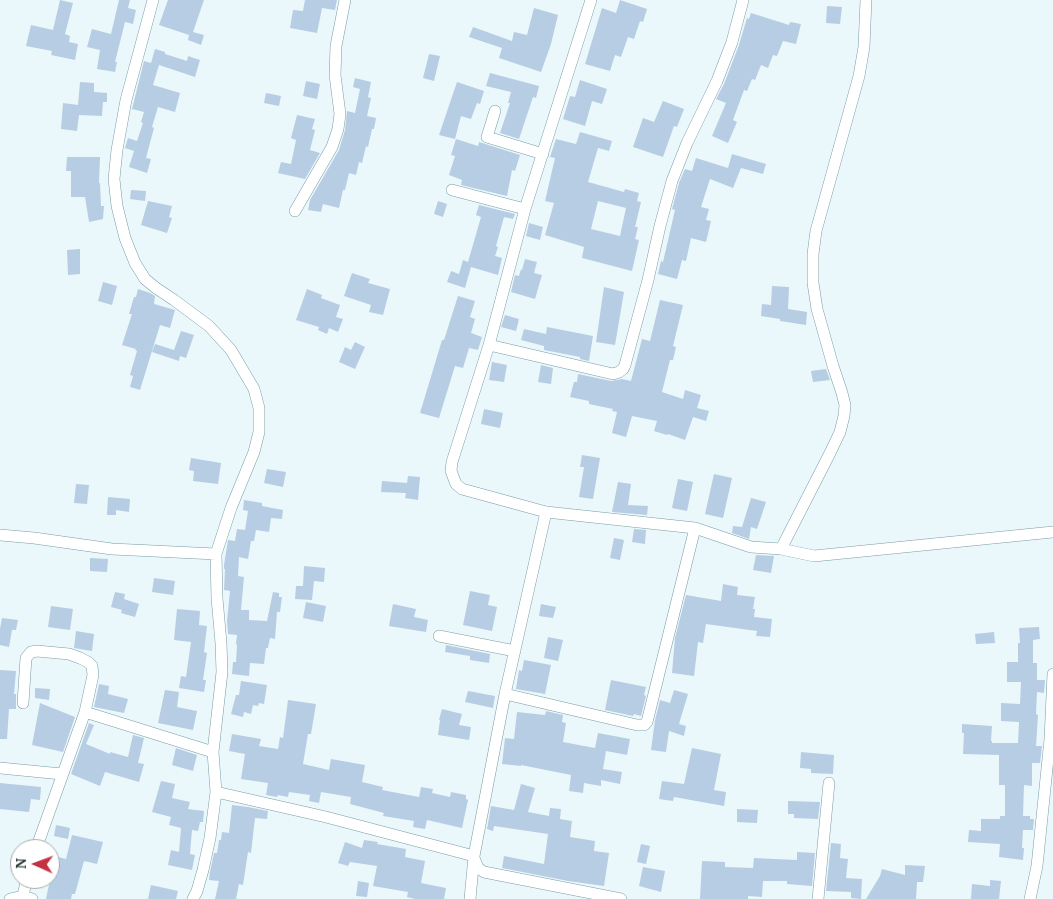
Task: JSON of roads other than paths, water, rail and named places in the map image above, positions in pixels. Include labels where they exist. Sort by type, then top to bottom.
[{"type":"street","points":[[154,0],[126,100],[116,160],[114,178],[117,206],[125,238],[135,263],[145,279],[209,326],[231,350],[254,390],[259,408],[259,432],[254,452],[231,508],[216,554],[222,672],[213,752],[216,792],[210,838],[203,870],[193,899]]},
{"type":"street","points":[[295,211],[332,147],[338,129],[340,114],[335,75],[336,46],[345,0]]},
{"type":"street","points":[[591,0],[525,208],[489,345],[452,462],[451,471],[456,484],[462,489],[546,512],[695,528],[751,546],[781,549],[814,556],[1053,532]]},
{"type":"street","points":[[489,345],[613,374],[623,369],[648,280],[672,181],[687,143],[717,81],[732,42],[743,0]]},
{"type":"street","points":[[781,549],[840,432],[844,416],[845,405],[842,393],[817,309],[813,283],[813,254],[816,231],[859,76],[864,46],[866,0]]},
{"type":"street","points":[[495,111],[487,137],[543,154]]},
{"type":"street","points":[[452,190],[525,208]]},
{"type":"street","points":[[470,899],[474,856],[505,694],[546,512]]},
{"type":"street","points":[[505,694],[637,725],[644,725],[695,528]]},
{"type":"street","points":[[0,535],[112,549],[216,554]]},
{"type":"street","points":[[439,636],[515,651]]},
{"type":"street","points":[[23,703],[26,658],[31,652],[69,654],[88,662],[92,666],[93,674],[84,712],[39,839]]},
{"type":"street","points":[[1030,899],[1038,866],[1050,739],[1053,674]]},
{"type":"street","points":[[84,712],[213,752]]},
{"type":"street","points":[[0,768],[62,774]]},
{"type":"street","points":[[818,899],[829,783]]},
{"type":"street","points":[[216,792],[326,817],[474,856]]},
{"type":"street","points":[[474,856],[478,868],[484,872],[621,899]]},
{"type":"street","points":[[10,899],[26,898]]}]
